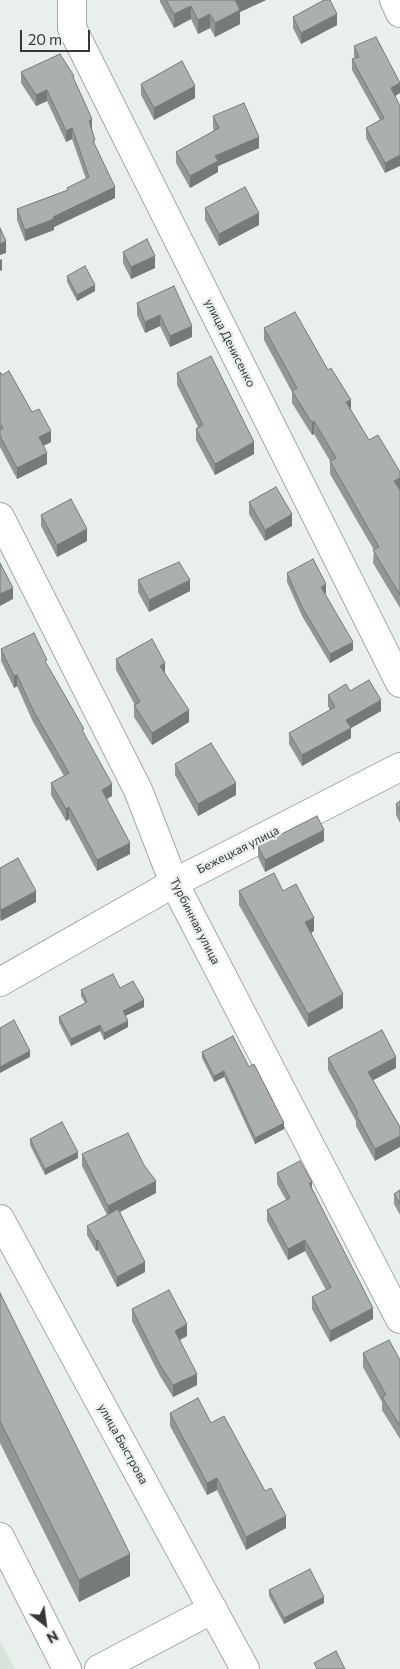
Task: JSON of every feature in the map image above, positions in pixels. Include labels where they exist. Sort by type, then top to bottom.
[{"type":"street","name":"улица Денисенко","points":[[72,0],[72,28],[400,683]]},
{"type":"street","points":[[394,0],[400,13]]},
{"type":"street","name":"Турбинная улица","points":[[0,518],[138,790],[174,883],[400,1319]]},
{"type":"street","name":"Бежецкая улица","points":[[0,982],[174,883],[400,767]]},
{"type":"street","name":"улица Быстрова","points":[[0,1219],[246,1669]]},
{"type":"street","points":[[0,1537],[67,1669]]},
{"type":"street","points":[[99,1669],[213,1609]]},
{"type":"shaded area","points":[[0,1640],[15,1669],[0,1669]]},
{"type":"building","points":[[166,0],[235,0],[240,10],[215,23],[210,14],[198,20],[191,6],[174,14]]},
{"type":"building","points":[[324,0],[330,0],[337,14],[301,33],[293,17]]},
{"type":"building","points":[[376,37],[400,83],[391,88],[400,106],[400,155],[385,163],[366,128],[384,118],[352,59],[359,57],[354,46]]},
{"type":"building","points":[[60,54],[74,76],[92,119],[89,121],[95,140],[93,141],[115,187],[53,217],[54,219],[25,230],[17,209],[68,190],[67,188],[89,177],[72,128],[66,131],[47,90],[36,95],[21,72]]},
{"type":"building","points":[[182,61],[195,86],[154,108],[141,84]]},
{"type":"building","points":[[244,103],[259,137],[215,156],[218,161],[190,176],[176,152],[219,128],[213,116]]},
{"type":"building","points":[[245,187],[259,213],[219,234],[205,208]]},
{"type":"building","points":[[0,228],[6,241],[0,244]]},
{"type":"building","points":[[147,239],[155,256],[131,267],[123,252]]},
{"type":"building","points":[[85,266],[95,285],[77,295],[67,276]]},
{"type":"building","points":[[174,286],[192,326],[170,336],[160,315],[145,322],[137,303]]},
{"type":"building","points":[[295,312],[328,370],[331,368],[351,400],[346,402],[369,440],[378,435],[400,472],[400,478],[394,481],[400,490],[400,595],[373,550],[379,547],[330,461],[336,458],[314,421],[312,423],[292,391],[297,388],[264,328]]},
{"type":"building","points":[[211,356],[254,442],[215,464],[196,429],[203,425],[177,373]]},
{"type":"building","points":[[9,371],[32,412],[39,409],[51,431],[39,437],[47,453],[17,468],[0,436],[0,429],[3,428],[0,423],[0,372],[2,375]]},
{"type":"building","points":[[276,487],[292,514],[265,530],[249,502]]},
{"type":"building","points":[[71,499],[87,529],[57,545],[41,515]]},
{"type":"building","points":[[313,559],[326,584],[321,587],[353,642],[330,654],[302,607],[287,573]]},
{"type":"building","points":[[179,562],[190,580],[149,600],[138,580]]},
{"type":"building","points":[[0,563],[13,588],[0,594]]},
{"type":"building","points":[[34,633],[47,660],[45,661],[84,729],[82,730],[112,784],[102,790],[130,843],[97,860],[69,807],[66,809],[51,783],[69,773],[33,710],[17,675],[14,676],[1,649]]},
{"type":"building","points":[[152,639],[165,663],[160,666],[189,710],[152,733],[134,705],[140,702],[116,659]]},
{"type":"building","points":[[369,680],[381,700],[346,720],[351,728],[302,755],[289,733],[335,707],[328,695],[346,684],[350,691]]},
{"type":"building","points":[[211,743],[236,783],[198,804],[175,764]]},
{"type":"building","points":[[400,801],[400,811],[396,804]]},
{"type":"building","points":[[317,816],[324,830],[265,860],[258,846]]},
{"type":"building","points":[[18,858],[36,891],[1,910],[0,868]]},
{"type":"building","points":[[274,873],[283,891],[296,884],[314,918],[305,922],[343,994],[308,1014],[239,891]]},
{"type":"building","points":[[113,974],[120,988],[133,981],[144,1000],[123,1011],[128,1021],[104,1033],[100,1025],[71,1039],[59,1017],[87,1002],[81,990]]},
{"type":"building","points":[[14,1020],[30,1051],[0,1067],[0,1028]]},
{"type":"building","points":[[382,1030],[396,1057],[368,1072],[400,1127],[400,1136],[375,1149],[328,1058]]},
{"type":"building","points":[[233,1036],[249,1067],[254,1064],[284,1123],[255,1138],[224,1071],[214,1076],[202,1052]]},
{"type":"building","points":[[62,1122],[78,1152],[45,1169],[30,1139]]},
{"type":"building","points":[[128,1133],[144,1165],[156,1181],[108,1206],[82,1154]]},
{"type":"building","points":[[300,1161],[312,1182],[309,1183],[373,1308],[330,1331],[312,1297],[331,1287],[305,1240],[288,1249],[267,1210],[290,1198],[277,1173]]},
{"type":"building","points":[[400,1190],[400,1204],[394,1194]]},
{"type":"building","points":[[118,1209],[145,1262],[117,1277],[98,1240],[96,1241],[87,1226]]},
{"type":"building","points":[[169,1290],[187,1324],[175,1331],[197,1374],[173,1385],[160,1365],[132,1309]]},
{"type":"building","points":[[0,1293],[130,1554],[79,1580],[0,1421]]},
{"type":"building","points":[[389,1340],[400,1360],[400,1426],[382,1397],[386,1395],[363,1353]]},
{"type":"building","points":[[198,1398],[211,1423],[224,1416],[265,1491],[271,1488],[286,1516],[246,1537],[217,1478],[207,1483],[170,1413]]},
{"type":"building","points":[[310,1569],[324,1597],[284,1618],[269,1590]]},
{"type":"building","points":[[336,1651],[345,1669],[317,1669],[314,1663]]}]
